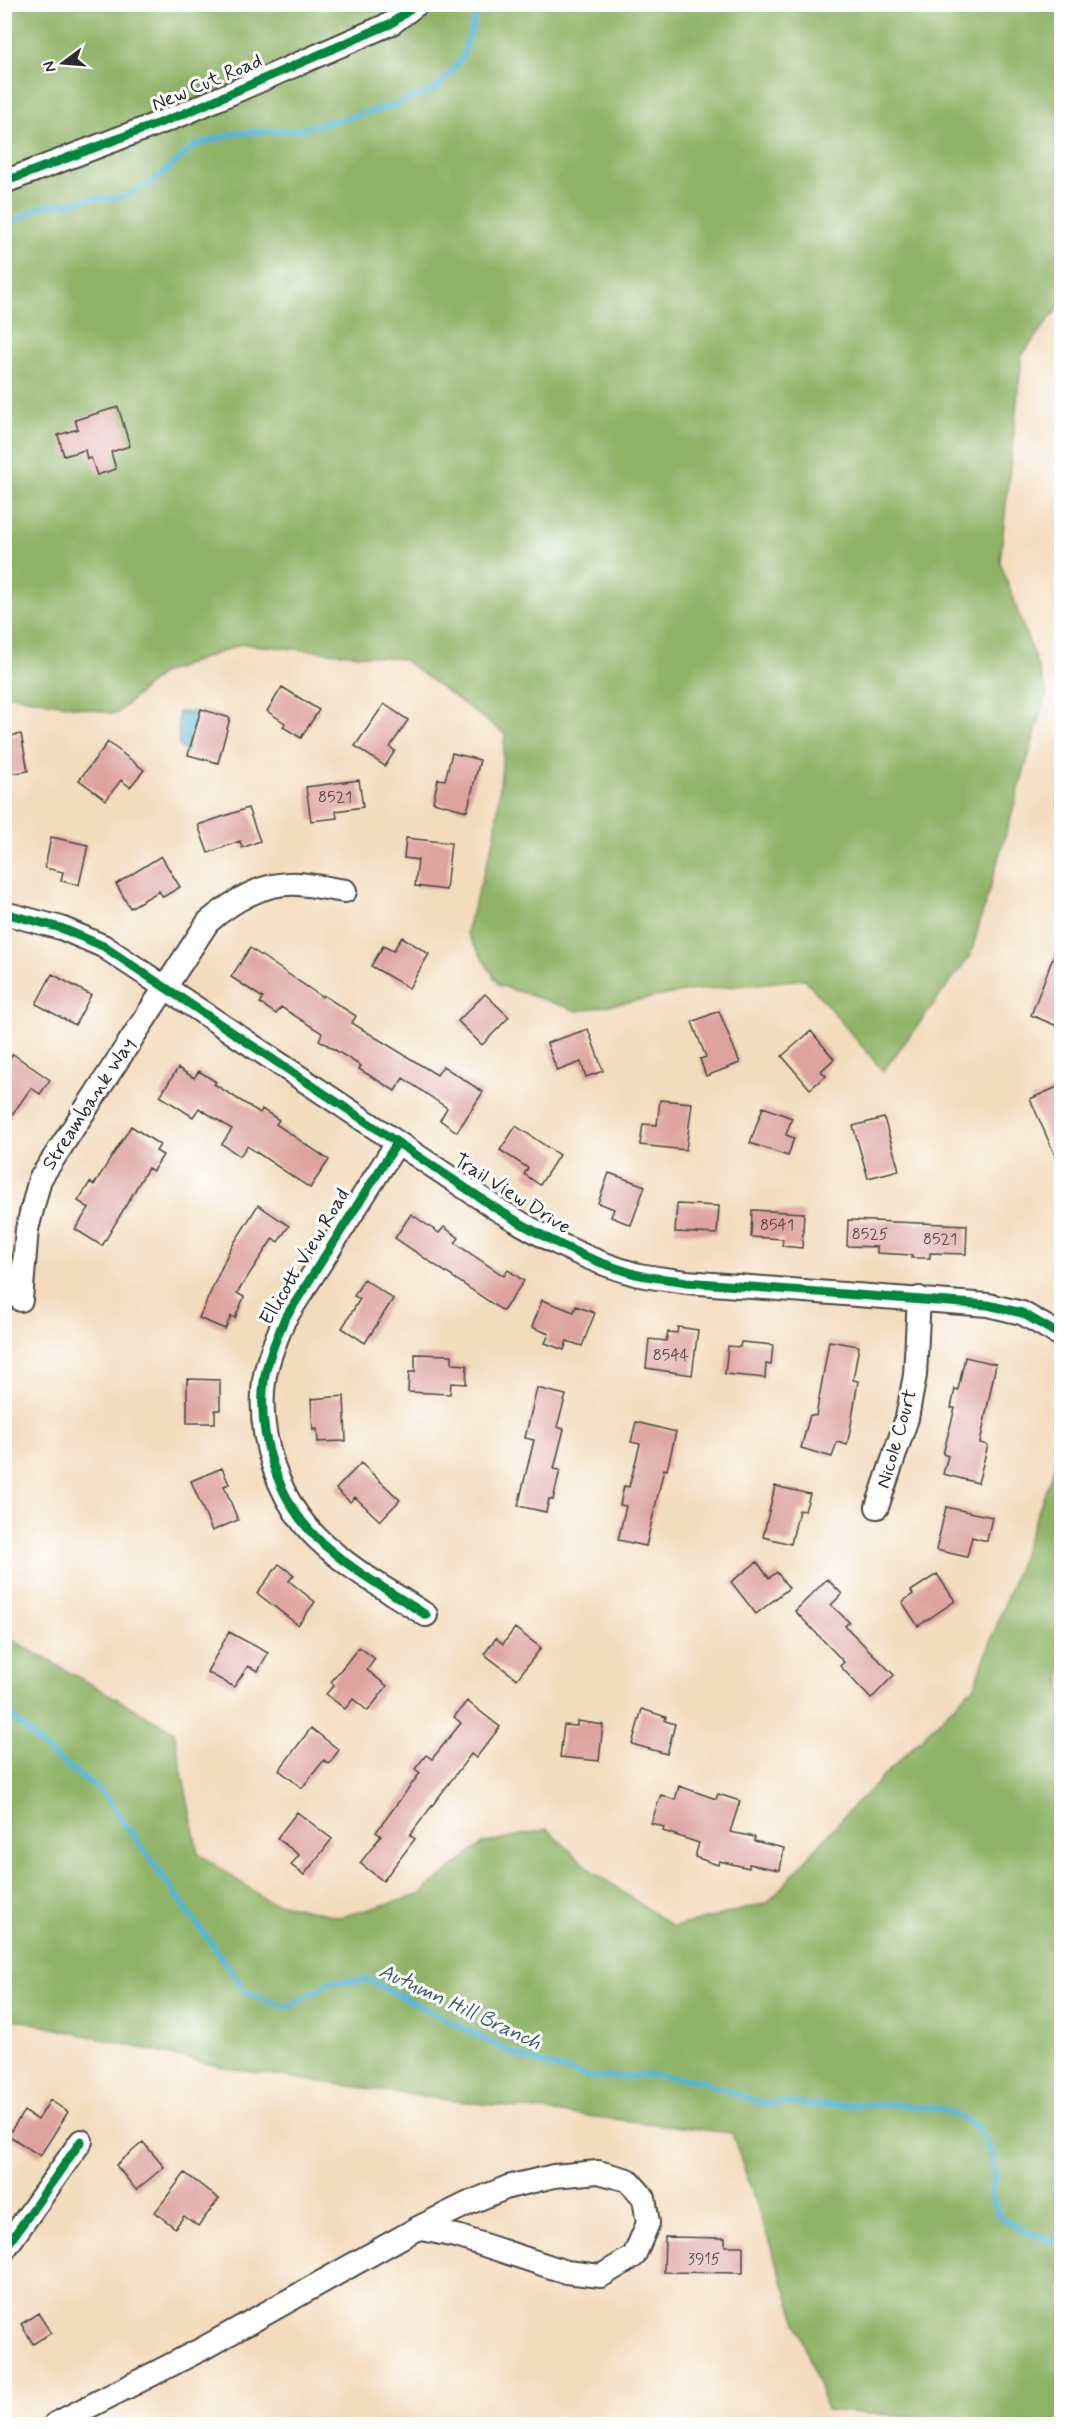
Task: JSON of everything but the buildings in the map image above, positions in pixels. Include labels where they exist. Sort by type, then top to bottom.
[{"type":"street","name":"New Cut Road","points":[[4,182],[183,114],[392,23],[417,4]]},
{"type":"street","name":"Streambank Way","points":[[21,1300],[27,1228],[40,1179],[208,922],[234,901],[266,889],[296,884],[345,891]]},
{"type":"street","name":"Trail View Drive","points":[[4,913],[61,928],[103,946],[397,1143],[543,1237],[582,1257],[637,1275],[686,1282],[988,1305],[1022,1312],[1062,1336]]},
{"type":"street","name":"Ellicott View Road","points":[[397,1143],[284,1320],[272,1350],[264,1380],[263,1412],[268,1448],[279,1481],[295,1511],[316,1538],[339,1558],[426,1615]]},
{"type":"street","name":"Nicole Court","points":[[877,1507],[907,1418],[915,1375],[919,1298]]},
{"type":"street","points":[[4,2250],[81,2141]]},
{"type":"street","points":[[55,2424],[202,2349],[418,2228],[468,2203],[508,2187],[554,2176],[597,2172],[628,2180],[644,2198],[648,2223],[634,2256],[601,2276],[566,2272],[460,2237],[418,2228]]},
{"type":"green space","points":[[4,5],[1061,5],[1061,304],[1022,355],[1000,562],[1047,693],[970,956],[883,1071],[805,979],[689,991],[578,1011],[499,985],[466,932],[495,836],[505,734],[402,659],[242,644],[161,674],[116,714],[5,694]]},
{"type":"green space","points":[[1061,1448],[1061,2424],[987,2424],[827,2410],[732,2133],[441,2099],[232,2069],[5,2017],[5,1636],[174,1731],[198,1853],[268,1901],[341,1917],[419,1895],[482,1844],[547,1829],[591,1870],[674,1927],[768,1903],[845,1815],[975,1685]]},
{"type":"water","points":[[178,712],[196,712],[186,753],[179,746]]},
{"type":"waterway","points":[[4,227],[38,208],[89,199],[126,197],[158,178],[196,145],[236,133],[297,130],[398,104],[439,87],[462,58],[480,4]]},
{"type":"waterway","name":"Autumn Hill Branch","points":[[4,1708],[44,1748],[102,1792],[247,1993],[288,2007],[331,1982],[369,1980],[520,2057],[593,2078],[654,2075],[702,2081],[758,2102],[818,2105],[891,2104],[942,2109],[974,2124],[991,2149],[995,2177],[991,2194],[1000,2217],[1027,2232],[1062,2244]]},
{"type":"cycle path","points":[[4,182],[183,114],[392,23],[417,4]]},
{"type":"cycle path","points":[[4,913],[61,928],[103,946],[497,1209],[547,1238],[599,1262],[647,1277],[686,1282],[988,1305],[1022,1313],[1062,1336]]},
{"type":"cycle path","points":[[397,1143],[284,1320],[265,1373],[264,1423],[267,1445],[281,1487],[304,1524],[343,1561],[426,1615]]},
{"type":"cycle path","points":[[4,2250],[81,2141]]}]
